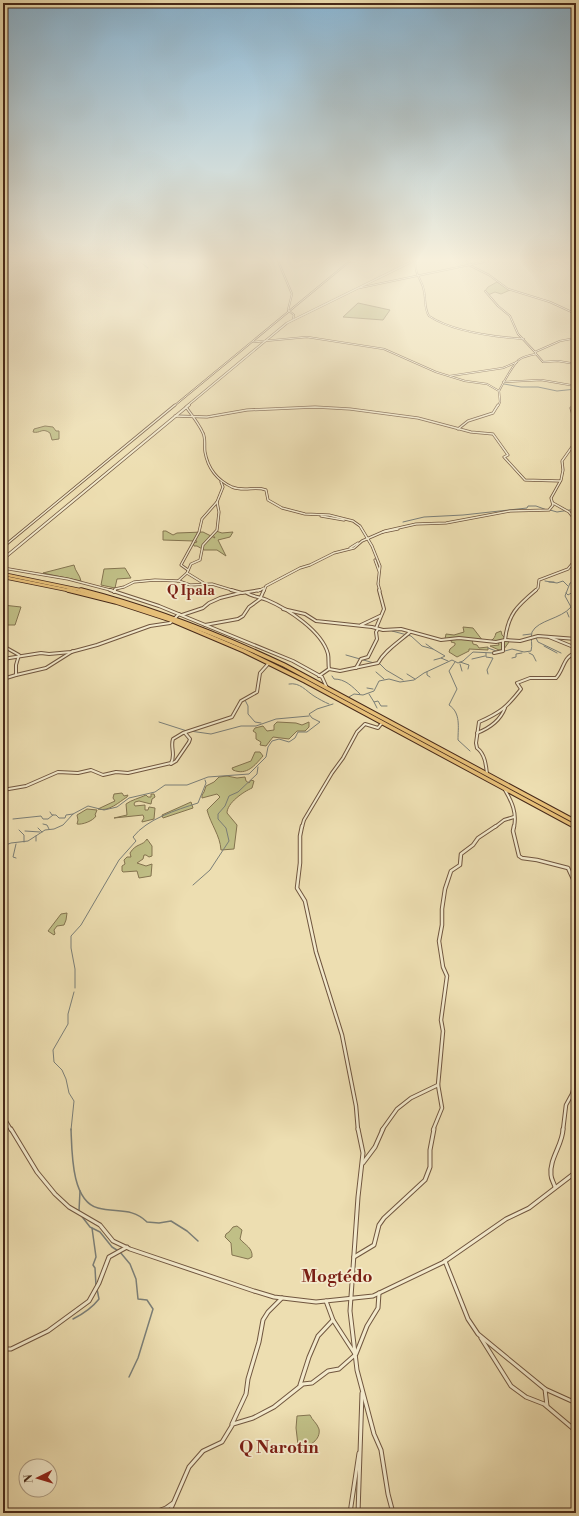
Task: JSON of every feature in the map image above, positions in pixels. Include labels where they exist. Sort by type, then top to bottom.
[{"type":"highway","points":[[3,574],[91,592],[174,619],[238,643],[344,697],[576,822]]},
{"type":"highway","points":[[3,577],[92,596],[174,619],[270,662],[576,827]]},
{"type":"street","points":[[3,546],[264,332]]},
{"type":"street","points":[[3,559],[276,332]]},
{"type":"street","points":[[474,332],[498,338],[524,339]]},
{"type":"street","points":[[517,332],[543,362],[558,361],[576,364]]},
{"type":"street","points":[[252,342],[307,337],[338,343],[386,349],[418,364],[450,376],[487,384],[499,391]]},
{"type":"street","points":[[450,376],[503,368],[521,358],[536,353],[560,341],[576,338]]},
{"type":"street","points":[[458,429],[468,421],[493,413],[500,402],[499,391],[503,382],[517,364],[516,362]]},
{"type":"street","points":[[503,382],[540,380],[576,386]]},
{"type":"street","points":[[3,659],[74,650],[97,645],[150,626],[170,623],[180,614],[203,608],[209,603],[220,598],[258,591],[300,568],[345,550],[385,531],[416,524],[446,523],[510,511],[535,509],[547,511],[551,508],[553,503],[551,498],[557,490],[564,469],[562,461],[574,444],[576,424],[571,409],[576,405]]},
{"type":"street","points":[[186,407],[204,434],[204,448],[208,461],[223,487],[217,502],[202,519],[203,523],[200,533],[195,539],[191,549],[184,555],[181,563],[181,565],[188,572],[206,584]]},
{"type":"street","points":[[175,416],[207,417],[247,410],[315,407],[362,410],[418,418],[477,434],[493,434],[508,455],[504,457],[525,480],[560,481]]},
{"type":"street","points":[[221,482],[245,490],[262,488],[266,490],[268,500],[274,504],[305,514],[348,520],[360,526],[372,546],[379,571],[378,584],[384,609],[376,628]]},
{"type":"street","points":[[177,581],[185,576],[191,564],[199,561],[203,545],[211,538],[216,530],[219,512],[217,502]]},
{"type":"street","points":[[553,503],[569,512],[576,521]]},
{"type":"street","points":[[494,653],[503,650],[510,616],[519,603],[538,588],[539,580],[569,569],[576,559]]},
{"type":"street","points":[[3,568],[73,581],[114,592],[180,614],[272,652],[320,676],[326,682],[327,688]]},
{"type":"street","points":[[114,592],[115,589],[124,587],[134,582],[155,580],[177,581],[190,585],[214,585],[242,593]]},
{"type":"street","points":[[205,625],[238,619],[243,616],[249,607],[260,599],[264,588]]},
{"type":"street","points":[[246,593],[260,599],[265,599],[304,623],[323,642],[328,654],[328,669]]},
{"type":"street","points":[[283,609],[294,610],[311,617],[316,621],[380,629],[401,629],[441,640],[453,638],[492,642],[513,640],[520,641],[533,637],[548,636],[576,639]]},
{"type":"street","points":[[359,626],[381,615]]},
{"type":"street","points":[[355,668],[361,659],[368,657],[376,641],[376,632],[380,629]]},
{"type":"street","points":[[328,669],[340,671],[378,663],[383,654],[410,632]]},
{"type":"street","points":[[506,633],[513,640]]},
{"type":"street","points":[[548,636],[576,648]]},
{"type":"street","points":[[3,646],[18,654],[16,675]]},
{"type":"street","points":[[3,679],[46,668],[74,650]]},
{"type":"street","points":[[487,774],[485,761],[481,751],[477,748],[477,733],[481,721],[496,714],[505,706],[521,689],[518,683],[530,678],[556,678],[562,672],[563,663],[572,654],[576,653]]},
{"type":"street","points":[[168,764],[171,763],[174,757],[172,741],[185,732],[232,717],[243,699],[257,692],[260,673],[270,662]]},
{"type":"street","points":[[320,676],[328,669]]},
{"type":"street","points":[[477,733],[487,730],[496,723],[503,716],[505,706]]},
{"type":"street","points":[[382,723],[378,728],[365,724],[357,732],[343,758],[332,773],[304,820],[300,836],[298,888],[305,901],[325,985],[342,1035],[356,1106],[357,1126],[363,1153],[358,1197],[350,1311],[357,1370],[374,1434],[380,1450],[388,1494],[394,1513]]},
{"type":"street","points":[[3,790],[32,785],[58,772],[78,773],[91,770],[103,775],[119,772],[131,773],[149,767],[174,763],[186,748],[190,739],[186,736],[185,732]]},
{"type":"street","points":[[505,789],[513,803],[513,831],[520,858],[543,861],[568,868],[574,881],[576,894]]},
{"type":"street","points":[[354,1257],[374,1245],[379,1225],[384,1218],[425,1180],[430,1168],[430,1150],[433,1130],[442,1108],[438,1085],[443,1031],[441,1020],[446,976],[443,968],[439,941],[442,924],[442,901],[453,869],[460,865],[461,854],[473,845],[478,838],[488,833],[504,820],[514,818]]},
{"type":"street","points":[[555,1188],[551,1175],[552,1165],[563,1136],[564,1113],[566,1105],[572,1094],[576,1080]]},
{"type":"street","points":[[362,1164],[375,1147],[381,1131],[397,1109],[410,1098],[438,1085]]},
{"type":"street","points":[[3,1116],[37,1172],[55,1194],[69,1207],[100,1225],[113,1241],[274,1297],[316,1302],[373,1296],[445,1261],[506,1219],[529,1208],[576,1172]]},
{"type":"street","points":[[3,1349],[11,1349],[48,1331],[67,1316],[81,1308],[94,1294],[109,1257],[128,1247]]},
{"type":"street","points":[[445,1261],[468,1319],[511,1386],[526,1397],[547,1406],[576,1431]]},
{"type":"street","points":[[230,1427],[236,1423],[253,1418],[274,1407],[303,1384],[312,1383],[328,1371],[339,1369],[356,1354],[361,1345],[367,1326],[378,1308],[379,1294]]},
{"type":"street","points":[[169,1513],[189,1467],[206,1449],[222,1442],[230,1427],[246,1394],[248,1379],[259,1342],[263,1320],[268,1312],[282,1298]]},
{"type":"street","points":[[326,1301],[332,1320],[356,1354]]},
{"type":"street","points":[[300,1386],[309,1357],[318,1336],[332,1320]]},
{"type":"street","points":[[478,1334],[544,1389],[576,1403]]},
{"type":"street","points":[[544,1389],[547,1406]]},
{"type":"street","points":[[358,1513],[362,1390]]},
{"type":"street","points":[[350,1513],[360,1444]]},
{"type":"street","points":[[153,1513],[174,1503]]},
{"type":"shaded area","points":[[45,426],[53,427],[56,431],[59,431],[59,439],[52,440],[50,433],[47,431],[33,432],[34,429]]},
{"type":"shaded area","points":[[163,531],[173,535],[177,533],[203,532],[215,538],[213,535],[216,531],[222,533],[233,532],[230,537],[218,540],[226,556],[217,550],[204,550],[194,546],[193,543],[197,542],[195,539],[194,541],[163,540]]},
{"type":"shaded area","points":[[74,565],[81,581],[43,573]]},
{"type":"shaded area","points":[[125,568],[131,578],[117,579],[115,588],[101,585],[104,569]]},
{"type":"shaded area","points":[[3,605],[21,607],[15,625],[3,625]]},
{"type":"shaded area","points":[[463,627],[473,628],[483,641],[472,640],[473,644],[477,645],[479,648],[488,647],[488,650],[469,649],[469,651],[457,657],[449,652],[455,643],[451,642],[453,638],[445,639],[446,634],[454,635],[464,632]]},
{"type":"shaded area","points":[[501,631],[502,635],[509,642],[504,649],[499,650],[490,646],[499,645],[498,642],[485,641],[492,640],[496,633]]},
{"type":"shaded area","points":[[277,722],[296,723],[302,725],[309,722],[309,727],[305,731],[297,731],[289,739],[273,737],[266,746],[260,745],[261,742],[256,739],[256,733],[253,731],[255,728],[263,726],[267,731],[274,730],[274,725]]},
{"type":"shaded area","points":[[255,752],[260,752],[263,756],[254,766],[247,771],[242,772],[233,770],[232,768],[251,761]]},
{"type":"shaded area","points":[[227,776],[237,778],[245,777],[246,781],[249,783],[251,780],[254,781],[252,788],[236,798],[228,809],[227,813],[237,825],[234,849],[221,850],[219,840],[207,810],[220,797],[217,794],[202,798],[202,795],[206,786],[214,782],[219,777]]},
{"type":"shaded area","points":[[122,793],[124,796],[128,795],[127,797],[110,808],[102,810],[98,809],[115,801],[113,798],[114,794]]},
{"type":"shaded area","points":[[151,794],[154,794],[155,797],[152,799],[151,804],[139,801],[135,802],[134,804],[135,806],[145,805],[145,810],[148,810],[149,807],[155,808],[154,819],[142,822],[144,818],[143,815],[114,818],[127,815],[126,804],[146,795],[151,797]]},
{"type":"shaded area","points":[[191,802],[193,808],[163,818],[162,815]]},
{"type":"shaded area","points":[[87,809],[97,810],[96,816],[92,820],[82,824],[77,824],[77,815]]},
{"type":"shaded area","points":[[147,839],[152,846],[152,856],[149,857],[144,855],[143,859],[137,863],[146,866],[152,864],[151,876],[139,878],[137,871],[123,872],[122,866],[125,864],[124,860],[127,857],[131,857],[130,853],[132,850],[144,843]]},
{"type":"shaded area","points":[[67,913],[64,925],[57,926],[54,930],[54,935],[48,931],[61,914]]},
{"type":"shaded area","points":[[237,1226],[242,1230],[240,1239],[248,1247],[252,1254],[252,1257],[248,1259],[232,1255],[231,1243],[225,1237],[233,1227]]},
{"type":"shaded area","points":[[310,1415],[319,1429],[319,1433],[314,1442],[307,1446],[300,1447],[298,1445],[296,1428],[297,1416]]},
{"type":"waterway","points":[[504,384],[521,387],[538,387],[557,391],[576,389]]},
{"type":"waterway","points":[[403,522],[424,517],[463,515],[527,508],[528,506],[536,506],[547,510]]},
{"type":"waterway","points":[[550,510],[557,512],[576,509]]},
{"type":"waterway","points":[[545,581],[551,582]]},
{"type":"waterway","points":[[551,582],[557,583],[563,581],[568,586]]},
{"type":"waterway","points":[[566,593],[570,583],[576,581]]},
{"type":"waterway","points":[[566,593],[568,595],[573,592],[576,594]]},
{"type":"waterway","points":[[531,634],[539,625],[562,614],[571,607],[565,596],[566,593]]},
{"type":"waterway","points":[[567,612],[569,617]]},
{"type":"waterway","points":[[392,631],[411,636],[422,646],[433,649]]},
{"type":"waterway","points":[[498,653],[512,649],[524,652],[531,651],[531,634]]},
{"type":"waterway","points":[[523,635],[531,634]]},
{"type":"waterway","points":[[536,638],[538,642],[561,653]]},
{"type":"waterway","points":[[426,644],[433,649]]},
{"type":"waterway","points":[[544,646],[557,653]]},
{"type":"waterway","points":[[488,648],[499,652]]},
{"type":"waterway","points":[[433,649],[445,656],[441,658]]},
{"type":"waterway","points":[[460,662],[473,652],[494,653]]},
{"type":"waterway","points":[[486,653],[486,657],[493,658],[487,670],[488,674]]},
{"type":"waterway","points":[[512,658],[516,657],[516,654],[522,653]]},
{"type":"waterway","points":[[529,653],[533,655],[536,661]]},
{"type":"waterway","points":[[346,655],[374,663]]},
{"type":"waterway","points":[[472,659],[485,656]]},
{"type":"waterway","points":[[434,660],[441,658]]},
{"type":"waterway","points":[[441,658],[448,661]]},
{"type":"waterway","points":[[349,697],[354,694],[363,695],[374,691],[379,681],[389,679],[400,682],[414,680],[424,673],[452,660],[458,663],[460,662]]},
{"type":"waterway","points":[[455,662],[449,671],[457,689],[449,705],[453,708],[457,716],[458,740],[470,751]]},
{"type":"waterway","points":[[460,662],[469,665],[468,669]]},
{"type":"waterway","points":[[379,663],[386,670],[403,680]]},
{"type":"waterway","points":[[460,664],[462,671]]},
{"type":"waterway","points":[[376,672],[384,679]]},
{"type":"waterway","points":[[427,672],[427,675],[430,677]]},
{"type":"waterway","points":[[407,674],[415,679]]},
{"type":"waterway","points":[[332,676],[334,679],[342,680],[360,694]]},
{"type":"waterway","points":[[289,684],[296,684],[303,687],[314,696],[329,704]]},
{"type":"waterway","points":[[367,688],[373,689]]},
{"type":"waterway","points":[[369,694],[374,702]]},
{"type":"waterway","points":[[245,700],[248,706],[248,714],[255,722],[261,723]]},
{"type":"waterway","points":[[374,702],[378,701],[381,706],[387,706]]},
{"type":"waterway","points":[[374,702],[377,708]]},
{"type":"waterway","points":[[73,814],[88,806],[104,810],[117,807],[129,798],[155,792],[165,785],[187,785],[208,777],[249,774],[266,757],[268,747],[272,741],[279,739],[289,742],[295,738],[298,732],[307,732],[320,722],[312,718],[309,714],[317,709],[333,704]]},
{"type":"waterway","points":[[190,731],[211,734],[241,726],[256,726],[276,719],[309,716]]},
{"type":"waterway","points":[[159,722],[187,731]]},
{"type":"waterway","points":[[193,885],[210,870],[229,841],[226,828],[218,819],[218,814],[225,806],[229,796],[238,792],[257,774],[258,767]]},
{"type":"waterway","points":[[75,988],[75,969],[71,948],[71,936],[81,925],[119,860],[136,841],[133,837],[154,820],[171,812],[198,803],[206,783],[205,780]]},
{"type":"waterway","points":[[50,812],[53,815]]},
{"type":"waterway","points":[[42,832],[63,825],[73,814]]},
{"type":"waterway","points":[[53,815],[56,815],[59,818],[65,818],[66,815],[73,814]]},
{"type":"waterway","points":[[13,819],[41,816],[43,819],[48,819],[53,815]]},
{"type":"waterway","points":[[43,824],[47,825],[49,829]]},
{"type":"waterway","points":[[38,828],[42,832]]},
{"type":"waterway","points":[[19,830],[24,835],[24,841]]},
{"type":"waterway","points":[[25,831],[40,832]]},
{"type":"waterway","points":[[24,841],[28,841],[42,832]]},
{"type":"waterway","points":[[36,836],[36,841]]},
{"type":"waterway","points":[[3,846],[11,843],[24,841]]},
{"type":"waterway","points":[[16,844],[13,857],[16,858]]},
{"type":"waterway","points":[[71,1130],[74,1101],[69,1093],[66,1079],[62,1070],[54,1062],[53,1050],[68,1024],[68,1014],[74,992]]},
{"type":"waterway","points":[[71,1130],[75,1174],[78,1186],[83,1196],[89,1203],[98,1208],[130,1212],[136,1214],[147,1222],[159,1223],[171,1221],[187,1231],[198,1241]]},
{"type":"waterway","points":[[79,1211],[80,1191]]},
{"type":"waterway","points":[[80,1214],[92,1228]]},
{"type":"waterway","points":[[92,1228],[100,1232],[112,1247],[120,1252],[130,1264],[136,1279],[138,1299],[147,1300],[153,1309],[138,1358],[129,1377]]},
{"type":"waterway","points":[[92,1228],[96,1257],[93,1265],[95,1268],[96,1286]]},
{"type":"waterway","points":[[73,1319],[87,1310],[99,1299],[97,1289]]},
{"type":"district","name":"Q Ipala","points":[[191,590]]},
{"type":"district","name":"Mogtédo","points":[[337,1276]]},
{"type":"district","name":"Q Narotin","points":[[279,1447]]}]
